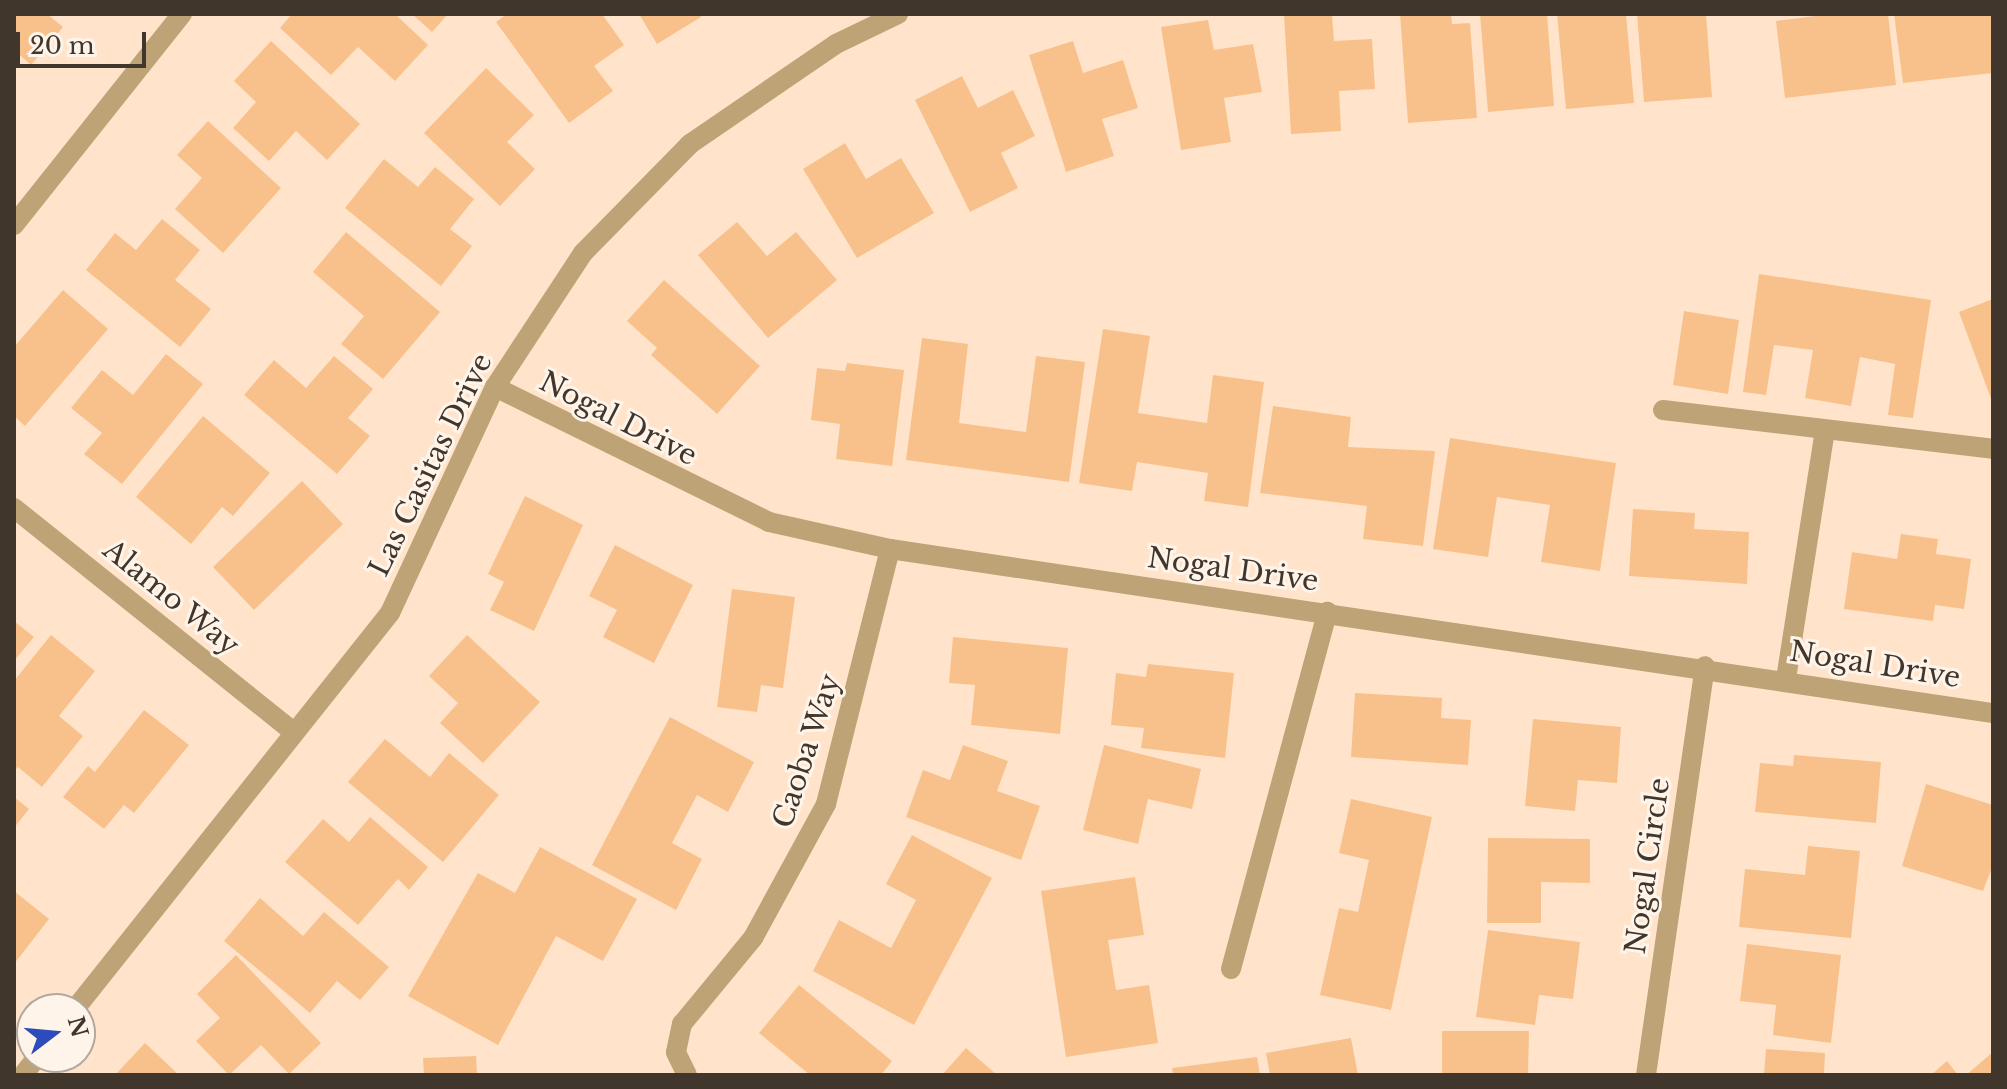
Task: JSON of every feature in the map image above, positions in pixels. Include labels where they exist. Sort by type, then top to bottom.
[{"type":"street","points":[[14,225],[182,14]]},
{"type":"street","name":"Las Casitas Drive","points":[[87,993],[292,731],[390,613],[495,387],[574,266],[639,190],[758,93],[898,14]]},
{"type":"street","name":"Nogal Drive","points":[[495,387],[769,522],[890,549],[1705,666],[1993,713]]},
{"type":"street","points":[[1663,410],[1993,449]]},
{"type":"street","points":[[1786,679],[1825,430]]},
{"type":"street","name":"Alamo Way","points":[[14,508],[292,731]]},
{"type":"street","name":"Caoba Way","points":[[687,1075],[676,1052],[682,1024],[753,938],[826,804],[890,549]]},
{"type":"street","points":[[1231,969],[1327,612]]},
{"type":"street","name":"Nogal Circle","points":[[1646,1075],[1705,666]]},
{"type":"building","points":[[14,14],[47,14],[63,27],[31,65],[14,50]]},
{"type":"building","points":[[292,14],[395,14],[428,45],[395,81],[358,47],[331,75],[280,28]]},
{"type":"building","points":[[412,14],[448,14],[432,32]]},
{"type":"building","points":[[507,14],[602,14],[624,45],[594,66],[613,91],[569,123],[496,22]]},
{"type":"building","points":[[639,14],[699,14],[701,17],[657,44]]},
{"type":"building","points":[[1284,14],[1332,14],[1334,41],[1372,39],[1375,89],[1339,91],[1341,131],[1291,134]]},
{"type":"building","points":[[1400,14],[1451,14],[1452,24],[1470,23],[1477,118],[1408,123]]},
{"type":"building","points":[[1480,14],[1547,14],[1554,106],[1488,112]]},
{"type":"building","points":[[1557,14],[1626,14],[1634,103],[1566,109]]},
{"type":"building","points":[[1637,14],[1706,14],[1712,97],[1644,102]]},
{"type":"building","points":[[1831,14],[1888,14],[1896,85],[1785,98],[1776,21]]},
{"type":"building","points":[[1894,14],[1993,14],[1993,73],[1903,83]]},
{"type":"building","points":[[1208,20],[1214,50],[1253,44],[1262,92],[1224,98],[1231,142],[1181,150],[1161,27]]},
{"type":"building","points":[[271,41],[360,124],[327,160],[296,131],[269,161],[233,128],[256,102],[234,81]]},
{"type":"building","points":[[1073,41],[1083,73],[1123,60],[1138,108],[1102,119],[1114,156],[1066,172],[1029,55]]},
{"type":"building","points":[[486,68],[534,115],[507,142],[535,169],[500,206],[424,133]]},
{"type":"building","points":[[962,76],[978,108],[1013,90],[1035,136],[1001,153],[1018,188],[970,212],[915,100]]},
{"type":"building","points":[[208,121],[281,188],[223,253],[175,209],[202,178],[177,155]]},
{"type":"building","points":[[845,143],[866,179],[901,158],[934,213],[857,258],[803,169]]},
{"type":"building","points":[[384,159],[418,187],[435,167],[474,199],[450,229],[472,246],[441,286],[345,208]]},
{"type":"building","points":[[162,219],[200,250],[175,280],[211,309],[180,347],[86,270],[115,233],[136,250]]},
{"type":"building","points":[[737,222],[767,256],[796,232],[837,280],[768,338],[698,255]]},
{"type":"building","points":[[346,232],[440,312],[383,379],[341,344],[364,316],[313,272]]},
{"type":"building","points":[[1759,274],[1931,300],[1913,418],[1888,415],[1895,364],[1860,357],[1851,406],[1805,398],[1813,350],[1774,345],[1766,395],[1743,392]]},
{"type":"building","points":[[664,280],[760,366],[717,414],[651,355],[657,348],[627,321]]},
{"type":"building","points":[[63,290],[108,329],[25,426],[14,416],[14,347]]},
{"type":"building","points":[[1993,299],[1993,404],[1959,312]]},
{"type":"building","points":[[1684,311],[1739,320],[1728,394],[1673,385]]},
{"type":"building","points":[[1103,329],[1150,336],[1138,413],[1207,423],[1213,375],[1264,382],[1248,507],[1204,501],[1208,473],[1137,462],[1132,491],[1079,483]]},
{"type":"building","points":[[922,338],[968,344],[959,423],[1026,432],[1036,356],[1085,362],[1069,482],[906,460]]},
{"type":"building","points":[[166,354],[203,384],[122,484],[84,454],[102,433],[71,408],[102,370],[133,395]]},
{"type":"building","points":[[334,356],[373,389],[348,418],[370,436],[337,474],[244,395],[274,360],[306,388]]},
{"type":"building","points":[[847,363],[904,370],[892,466],[836,459],[840,424],[811,420],[817,368],[845,371]]},
{"type":"building","points":[[1273,406],[1351,417],[1348,447],[1435,451],[1423,546],[1363,539],[1367,506],[1260,493]]},
{"type":"building","points":[[203,416],[270,473],[233,516],[222,507],[191,544],[136,497]]},
{"type":"building","points":[[1450,438],[1616,463],[1600,571],[1541,562],[1550,505],[1497,497],[1488,557],[1433,549]]},
{"type":"building","points":[[302,481],[343,524],[254,610],[213,567]]},
{"type":"building","points":[[525,496],[583,525],[534,631],[490,610],[504,582],[488,574]]},
{"type":"building","points":[[1633,509],[1695,513],[1694,529],[1749,532],[1747,584],[1629,576]]},
{"type":"building","points":[[1901,534],[1938,539],[1936,554],[1971,559],[1964,609],[1935,605],[1933,621],[1844,609],[1852,552],[1897,559]]},
{"type":"building","points":[[615,545],[693,585],[654,663],[603,637],[617,610],[589,596]]},
{"type":"building","points":[[732,589],[795,597],[783,688],[761,685],[757,712],[717,707]]},
{"type":"building","points":[[14,621],[34,637],[14,661]]},
{"type":"building","points":[[51,635],[95,671],[59,716],[83,736],[42,787],[18,767],[14,771],[14,681]]},
{"type":"building","points":[[467,635],[540,702],[483,763],[440,723],[458,703],[429,676]]},
{"type":"building","points":[[953,637],[1068,648],[1060,734],[971,725],[975,685],[949,683]]},
{"type":"building","points":[[1148,664],[1234,673],[1225,758],[1141,748],[1144,728],[1111,725],[1116,673],[1146,677]]},
{"type":"building","points":[[1355,693],[1442,698],[1441,718],[1471,720],[1468,765],[1351,757]]},
{"type":"building","points":[[144,710],[189,745],[134,813],[124,805],[104,829],[63,797],[88,766],[95,772]]},
{"type":"building","points":[[670,717],[754,762],[728,812],[697,795],[672,843],[702,859],[676,910],[592,865]]},
{"type":"building","points":[[1533,719],[1621,727],[1617,783],[1578,780],[1575,811],[1525,806]]},
{"type":"building","points":[[385,739],[430,777],[449,753],[499,795],[443,862],[348,782]]},
{"type":"building","points":[[963,745],[1008,761],[997,791],[1040,806],[1021,860],[906,817],[923,770],[950,780]]},
{"type":"building","points":[[1104,745],[1201,769],[1192,809],[1148,799],[1138,844],[1083,830]]},
{"type":"building","points":[[1794,755],[1881,762],[1876,823],[1755,812],[1760,763],[1793,766]]},
{"type":"building","points":[[1926,784],[1993,805],[1993,865],[1983,891],[1902,866]]},
{"type":"building","points":[[14,797],[29,809],[14,828]]},
{"type":"building","points":[[1351,799],[1432,817],[1391,1010],[1320,995],[1339,908],[1358,912],[1369,860],[1339,853]]},
{"type":"building","points":[[370,817],[428,867],[409,890],[398,879],[358,925],[285,862],[323,819],[349,842]]},
{"type":"building","points":[[912,835],[992,878],[914,1025],[813,971],[839,920],[891,948],[916,900],[886,884]]},
{"type":"building","points":[[1488,838],[1590,839],[1590,883],[1541,882],[1541,923],[1487,923]]},
{"type":"building","points":[[1808,846],[1860,851],[1851,938],[1739,927],[1745,869],[1805,875]]},
{"type":"building","points":[[540,847],[637,899],[603,961],[556,936],[498,1045],[408,996],[478,873],[515,893]]},
{"type":"building","points":[[1135,877],[1144,935],[1108,940],[1116,990],[1149,985],[1158,1043],[1066,1057],[1041,891]]},
{"type":"building","points":[[14,891],[49,919],[14,964]]},
{"type":"building","points":[[260,898],[303,936],[324,912],[389,967],[360,1000],[337,981],[310,1013],[224,941]]},
{"type":"building","points":[[1488,930],[1580,942],[1573,999],[1539,995],[1535,1025],[1476,1017]]},
{"type":"building","points":[[1747,944],[1841,955],[1831,1043],[1773,1035],[1776,1005],[1740,1001]]},
{"type":"building","points":[[236,955],[321,1043],[289,1074],[261,1045],[229,1075],[196,1041],[220,1018],[197,994]]},
{"type":"building","points":[[799,985],[892,1061],[881,1075],[810,1075],[759,1033]]},
{"type":"building","points":[[1442,1031],[1529,1031],[1528,1075],[1442,1075]]},
{"type":"building","points":[[1351,1038],[1358,1075],[1270,1075],[1266,1053]]},
{"type":"building","points":[[145,1043],[179,1075],[115,1075]]},
{"type":"building","points":[[966,1048],[997,1075],[942,1075]]},
{"type":"building","points":[[1766,1049],[1825,1053],[1824,1075],[1764,1075]]},
{"type":"building","points":[[1993,1052],[1993,1075],[1966,1075]]},
{"type":"building","points":[[476,1056],[477,1075],[424,1075],[423,1058]]},
{"type":"building","points":[[1257,1057],[1260,1075],[1173,1075],[1172,1068]]},
{"type":"building","points":[[1947,1061],[1958,1075],[1931,1075]]}]
